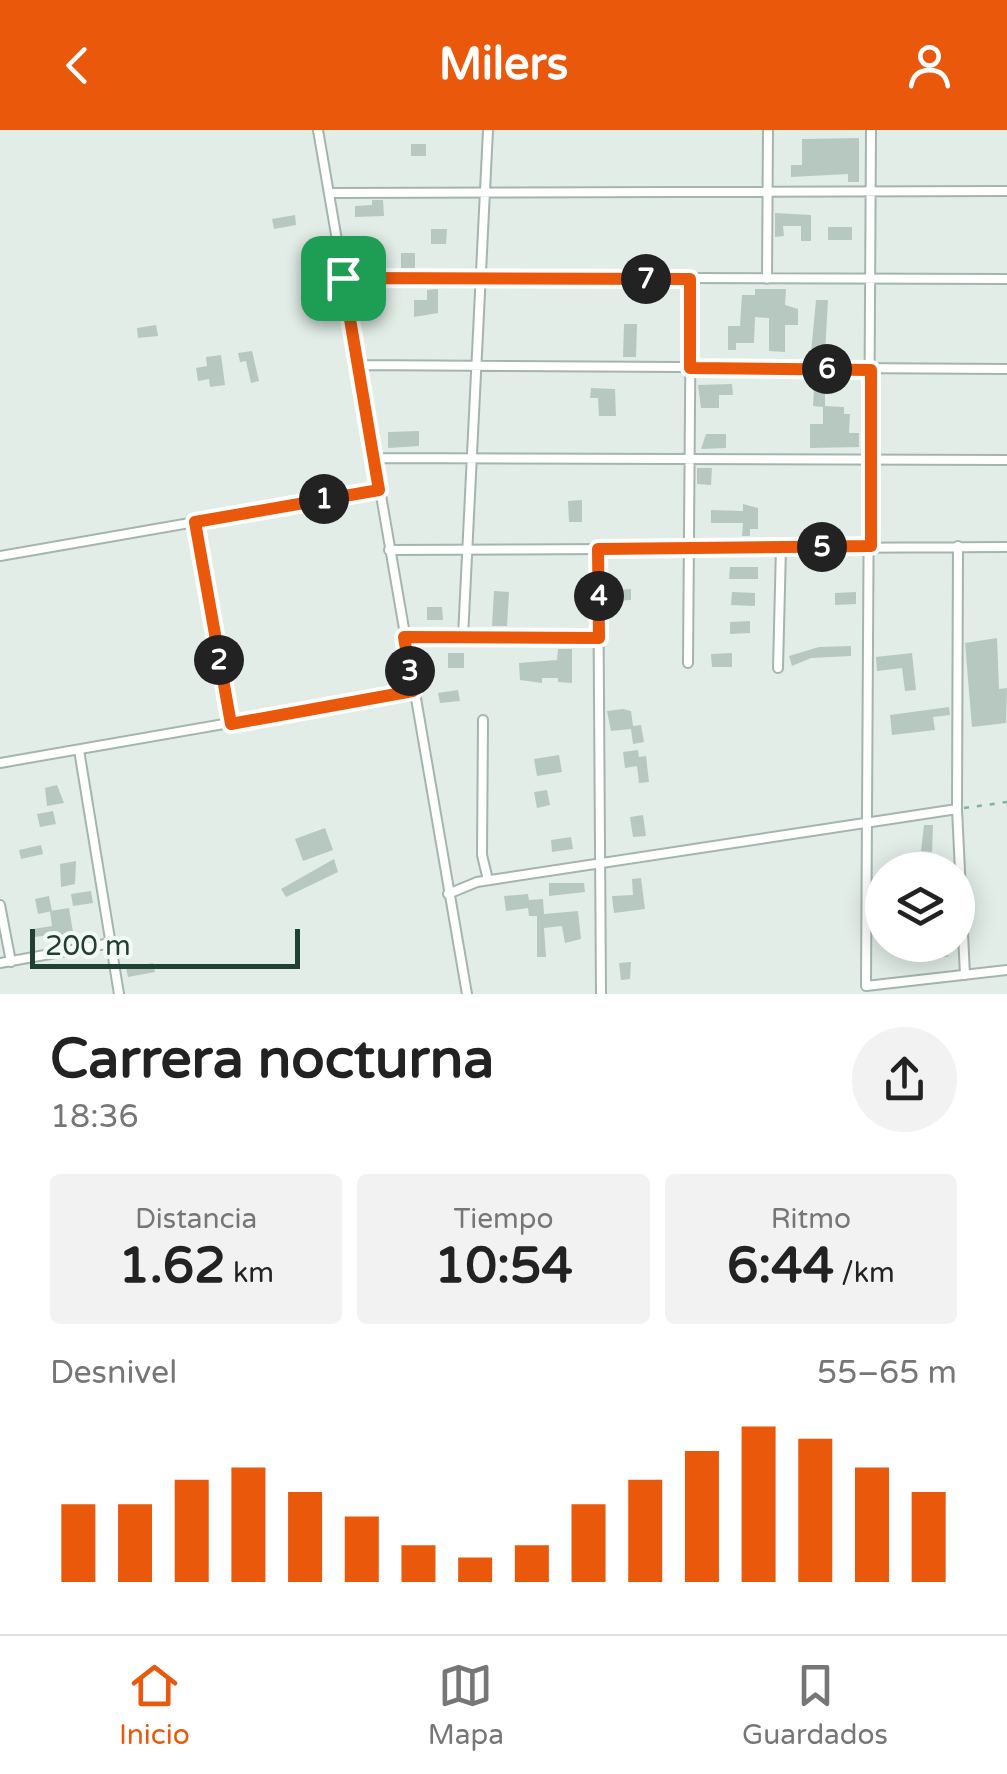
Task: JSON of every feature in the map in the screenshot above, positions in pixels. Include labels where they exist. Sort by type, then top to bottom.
[{"type":"street","points":[[318,130],[467,994]]},
{"type":"street","points":[[463,637],[488,130]]},
{"type":"street","points":[[767,279],[768,130]]},
{"type":"street","points":[[871,130],[866,986],[1007,970]]},
{"type":"street","points":[[329,193],[1007,190]]},
{"type":"street","points":[[343,278],[1007,279]]},
{"type":"street","points":[[688,664],[690,279]]},
{"type":"street","points":[[358,365],[1007,369]]},
{"type":"street","points":[[374,458],[1007,460]]},
{"type":"street","points":[[0,556],[379,490]]},
{"type":"street","points":[[195,522],[231,724]]},
{"type":"street","points":[[958,546],[958,808],[965,975]]},
{"type":"street","points":[[778,668],[781,547]]},
{"type":"street","points":[[389,550],[1007,547]]},
{"type":"street","points":[[598,549],[601,994]]},
{"type":"street","points":[[404,637],[599,638]]},
{"type":"street","points":[[0,763],[413,691]]},
{"type":"street","points":[[483,720],[482,855],[488,880]]},
{"type":"street","points":[[79,750],[119,994]]},
{"type":"street","points":[[448,894],[488,880],[958,808]]},
{"type":"street","points":[[0,905],[11,962]]},
{"type":"street","points":[[0,964],[110,943]]},
{"type":"path","points":[[958,808],[1007,802]]},
{"type":"building","points":[[859,138],[859,182],[848,182],[848,174],[791,177],[791,165],[802,165],[802,139]]},
{"type":"building","points":[[411,144],[426,144],[426,156],[411,156]]},
{"type":"building","points":[[372,200],[383,200],[384,216],[355,217],[355,206],[372,205]]},
{"type":"building","points":[[775,213],[811,215],[811,241],[801,241],[801,226],[783,226],[784,236],[775,237]]},
{"type":"building","points":[[295,215],[296,225],[274,229],[272,219]]},
{"type":"building","points":[[828,227],[852,227],[852,240],[828,240]]},
{"type":"building","points":[[431,229],[447,229],[446,244],[431,244]]},
{"type":"building","points":[[401,253],[415,253],[415,269],[401,269]]},
{"type":"building","points":[[438,289],[438,313],[414,317],[414,300],[427,300],[427,290]]},
{"type":"building","points":[[755,289],[786,289],[785,305],[798,309],[798,325],[785,325],[785,352],[769,351],[769,318],[755,317],[754,343],[736,343],[736,350],[728,350],[728,326],[740,326],[742,295],[755,295]]},
{"type":"building","points":[[816,300],[828,300],[825,353],[811,353]]},
{"type":"building","points":[[624,324],[637,324],[636,357],[623,357]]},
{"type":"building","points":[[156,325],[158,336],[138,338],[137,328]]},
{"type":"building","points":[[252,351],[259,381],[251,383],[246,361],[240,362],[238,353]]},
{"type":"building","points":[[221,355],[225,385],[210,387],[209,379],[198,381],[196,368],[207,366],[206,357]]},
{"type":"building","points":[[732,384],[733,395],[719,395],[719,408],[701,408],[698,385]]},
{"type":"building","points":[[591,388],[615,389],[616,416],[599,416],[598,398],[590,398]]},
{"type":"building","points":[[814,388],[825,389],[825,406],[844,407],[844,414],[850,414],[849,433],[859,433],[859,447],[810,448],[810,424],[823,424],[823,407],[813,406]]},
{"type":"building","points":[[419,431],[419,446],[388,448],[388,432]]},
{"type":"building","points":[[706,434],[726,434],[726,448],[701,449]]},
{"type":"building","points":[[697,468],[712,468],[711,485],[697,484]]},
{"type":"building","points":[[582,500],[582,522],[569,522],[568,501]]},
{"type":"building","points":[[743,504],[758,508],[758,529],[750,529],[750,536],[742,536],[743,523],[711,523],[711,510],[743,511]]},
{"type":"building","points":[[730,567],[758,567],[758,579],[729,579]]},
{"type":"building","points":[[631,589],[631,600],[613,601],[613,590]]},
{"type":"building","points":[[494,591],[509,592],[507,626],[492,626]]},
{"type":"building","points":[[732,592],[755,593],[755,606],[731,605]]},
{"type":"building","points":[[856,592],[856,604],[835,605],[835,593]]},
{"type":"building","points":[[427,607],[442,607],[443,620],[427,620]]},
{"type":"building","points":[[750,621],[750,633],[730,634],[730,622]]},
{"type":"building","points":[[997,638],[999,689],[1007,688],[1006,723],[972,727],[965,643]]},
{"type":"building","points":[[851,646],[851,656],[811,658],[792,666],[789,656],[819,647]]},
{"type":"building","points":[[558,649],[572,649],[572,683],[558,682],[558,678],[542,678],[542,683],[520,680],[519,663],[557,660]]},
{"type":"building","points":[[448,653],[464,653],[464,668],[448,668]]},
{"type":"building","points":[[732,653],[732,667],[712,667],[711,654]]},
{"type":"building","points":[[912,653],[916,690],[905,691],[902,668],[877,671],[876,657]]},
{"type":"building","points":[[458,690],[460,701],[440,703],[438,693]]},
{"type":"building","points":[[949,707],[950,715],[933,717],[935,730],[892,735],[890,715]]},
{"type":"building","points":[[607,711],[631,711],[633,726],[641,725],[644,742],[633,744],[631,729],[611,731]]},
{"type":"building","points":[[638,750],[639,757],[646,756],[649,782],[639,783],[637,766],[625,768],[623,752]]},
{"type":"building","points":[[559,755],[562,772],[537,776],[534,759]]},
{"type":"building","points":[[57,785],[64,803],[47,806],[45,788]]},
{"type":"building","points":[[547,790],[550,805],[537,808],[534,792]]},
{"type":"building","points":[[53,811],[56,824],[40,827],[37,814]]},
{"type":"building","points":[[643,815],[646,836],[633,837],[630,817]]},
{"type":"building","points":[[924,825],[933,825],[932,852],[921,851]]},
{"type":"building","points":[[325,828],[333,850],[303,861],[295,839]]},
{"type":"building","points":[[571,837],[573,849],[552,852],[551,840]]},
{"type":"building","points":[[41,845],[43,854],[21,859],[19,850]]},
{"type":"building","points":[[334,859],[338,872],[286,897],[281,889]]},
{"type":"building","points":[[76,861],[75,884],[61,887],[60,864]]},
{"type":"building","points":[[641,878],[645,909],[614,913],[612,896],[633,895],[632,879]]},
{"type":"building","points":[[549,883],[584,883],[585,892],[549,896]]},
{"type":"building","points":[[91,891],[93,903],[73,906],[71,894]]},
{"type":"building","points":[[528,894],[529,900],[543,899],[544,914],[578,911],[581,939],[565,943],[562,926],[544,928],[546,957],[537,957],[537,916],[529,916],[528,908],[506,911],[504,896]]},
{"type":"building","points":[[49,896],[52,911],[38,914],[35,899]]},
{"type":"building","points":[[69,908],[74,938],[57,940],[56,934],[35,937],[33,929],[52,926],[50,911]]},
{"type":"building","points":[[631,962],[630,979],[621,980],[619,963]]},
{"type":"building","points":[[153,963],[155,972],[128,977],[126,968]]},
{"type":"route","points":[[343,278],[690,279],[690,368],[871,370],[871,546],[598,549],[599,638],[404,637],[413,691],[231,724],[195,522],[379,490],[343,278]]}]
